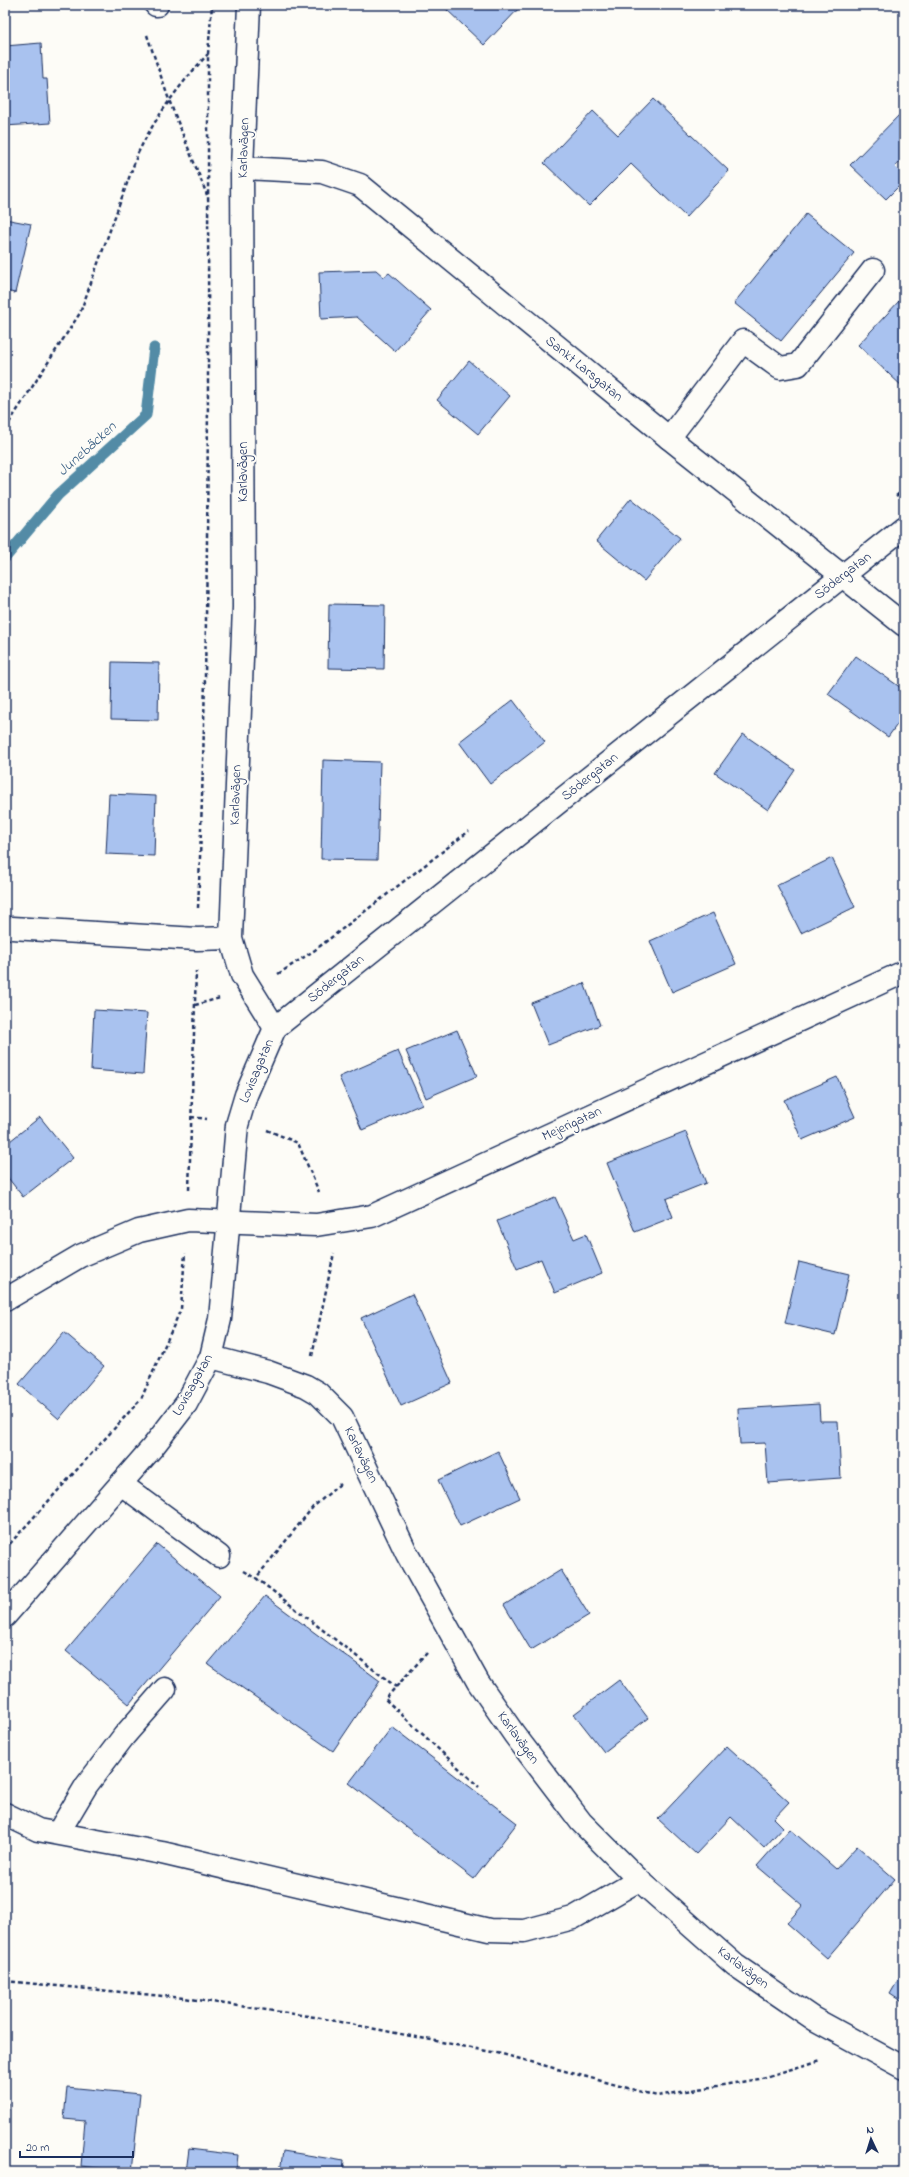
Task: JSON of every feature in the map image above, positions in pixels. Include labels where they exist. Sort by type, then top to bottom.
[{"type":"street","name":"Karlavägen","points":[[249,5],[242,168],[244,608],[231,938],[242,975],[249,989],[275,1028]]},
{"type":"street","name":"Sankt Larsgatan","points":[[242,168],[322,172],[360,185],[669,438],[844,575],[904,625]]},
{"type":"street","points":[[669,438],[743,341],[780,368],[798,365],[873,270]]},
{"type":"street","name":"Södergatan","points":[[275,1028],[904,527]]},
{"type":"street","points":[[12,928],[197,939],[231,938]]},
{"type":"street","name":"Mejerigatan","points":[[5,1300],[80,1256],[139,1231],[188,1220],[229,1220],[316,1225],[372,1216],[904,972]]},
{"type":"street","name":"Lovisagatan","points":[[5,1616],[152,1448],[186,1404],[211,1357],[220,1319],[237,1125],[246,1095],[275,1028]]},
{"type":"street","name":"Karlavägen","points":[[211,1357],[290,1379],[318,1392],[342,1417],[365,1462],[407,1554],[478,1682],[514,1734],[581,1822],[639,1880],[735,1965],[814,2019],[904,2068]]},
{"type":"street","points":[[121,1484],[219,1556]]},
{"type":"street","points":[[58,1833],[86,1786],[124,1736],[165,1689]]},
{"type":"street","points":[[5,1814],[38,1830],[162,1853],[489,1930],[524,1932],[574,1918],[639,1880]]},
{"type":"path","points":[[156,5],[142,21],[169,100],[208,198]]},
{"type":"path","points":[[5,1549],[141,1399],[181,1309],[188,1220],[204,760],[208,443],[208,54],[212,5]]},
{"type":"path","points":[[5,429],[80,313],[138,152],[149,130],[183,81],[208,54]]},
{"type":"path","points":[[892,500],[904,490]]},
{"type":"path","points":[[195,1005],[258,986],[315,950],[471,829]]},
{"type":"path","points":[[365,1462],[313,1507],[256,1578],[396,1687]]},
{"type":"path","points":[[448,1630],[385,1699],[479,1787]]},
{"type":"path","points":[[5,1981],[184,1998],[315,2017],[502,2054],[658,2096],[759,2079],[864,2046]]},
{"type":"building","points":[[447,5],[522,5],[484,45],[445,8]]},
{"type":"building","points":[[41,43],[43,79],[47,79],[50,123],[5,126],[5,46]]},
{"type":"building","points":[[653,99],[729,171],[686,217],[631,164],[589,206],[544,163],[593,111],[618,135]]},
{"type":"building","points":[[904,110],[904,157],[895,167],[904,176],[904,181],[886,199],[850,165]]},
{"type":"building","points":[[806,214],[854,253],[781,341],[734,303]]},
{"type":"building","points":[[5,219],[31,224],[15,293],[5,291]]},
{"type":"building","points":[[376,270],[384,277],[389,273],[431,310],[395,351],[357,317],[321,319],[319,272]]},
{"type":"building","points":[[900,300],[904,303],[904,388],[858,345]]},
{"type":"building","points":[[469,361],[510,396],[478,434],[437,400]]},
{"type":"building","points":[[631,498],[680,538],[644,581],[596,541]]},
{"type":"building","points":[[329,604],[385,605],[384,669],[328,668]]},
{"type":"building","points":[[856,656],[904,690],[904,715],[888,737],[828,694]]},
{"type":"building","points":[[112,662],[159,663],[158,720],[111,719]]},
{"type":"building","points":[[513,700],[545,742],[490,784],[459,742]]},
{"type":"building","points":[[743,734],[795,770],[768,810],[715,773]]},
{"type":"building","points":[[323,760],[380,762],[377,860],[321,859]]},
{"type":"building","points":[[109,794],[156,796],[154,856],[106,854]]},
{"type":"building","points":[[832,858],[855,907],[801,933],[777,885]]},
{"type":"building","points":[[713,913],[736,964],[672,992],[650,941]]},
{"type":"building","points":[[584,983],[600,1025],[548,1045],[531,1003]]},
{"type":"building","points":[[94,1010],[147,1013],[143,1074],[91,1070]]},
{"type":"building","points":[[457,1030],[477,1076],[426,1098],[406,1051]]},
{"type":"building","points":[[398,1051],[422,1104],[362,1130],[339,1077]]},
{"type":"building","points":[[837,1077],[855,1117],[802,1140],[784,1100]]},
{"type":"building","points":[[40,1117],[73,1158],[23,1197],[5,1174],[5,1145]]},
{"type":"building","points":[[686,1132],[706,1183],[666,1199],[673,1217],[635,1232],[607,1163]]},
{"type":"building","points":[[555,1197],[574,1239],[586,1234],[602,1273],[555,1293],[541,1259],[517,1269],[497,1221]]},
{"type":"building","points":[[799,1262],[849,1274],[835,1335],[785,1323]]},
{"type":"building","points":[[412,1294],[452,1383],[401,1406],[361,1318]]},
{"type":"building","points":[[64,1332],[104,1366],[59,1419],[19,1384]]},
{"type":"building","points":[[819,1404],[820,1421],[838,1421],[841,1478],[768,1483],[765,1443],[740,1444],[738,1409]]},
{"type":"building","points":[[498,1451],[520,1498],[460,1526],[438,1480]]},
{"type":"building","points":[[157,1544],[220,1596],[129,1704],[66,1651]]},
{"type":"building","points":[[561,1570],[589,1615],[531,1650],[504,1605]]},
{"type":"building","points":[[265,1596],[380,1681],[333,1751],[208,1664]]},
{"type":"building","points":[[619,1680],[648,1718],[604,1752],[574,1714]]},
{"type":"building","points":[[392,1727],[517,1823],[474,1879],[349,1783]]},
{"type":"building","points":[[727,1746],[789,1802],[774,1818],[783,1827],[764,1848],[731,1817],[696,1854],[658,1819]]},
{"type":"building","points":[[790,1829],[836,1869],[857,1846],[895,1879],[827,1958],[787,1923],[803,1905],[757,1866]]},
{"type":"building","points":[[904,1970],[904,2003],[890,1994]]},
{"type":"building","points":[[67,2087],[140,2094],[132,2172],[81,2166],[85,2121],[64,2119]]},
{"type":"building","points":[[5,2103],[8,2103],[5,2160]]},
{"type":"building","points":[[189,2149],[238,2155],[236,2172],[186,2172]]},
{"type":"building","points":[[283,2151],[344,2161],[343,2172],[280,2172]]},
{"type":"waterway","name":"Junebäcken","points":[[5,558],[58,495],[146,415],[154,348]]}]
